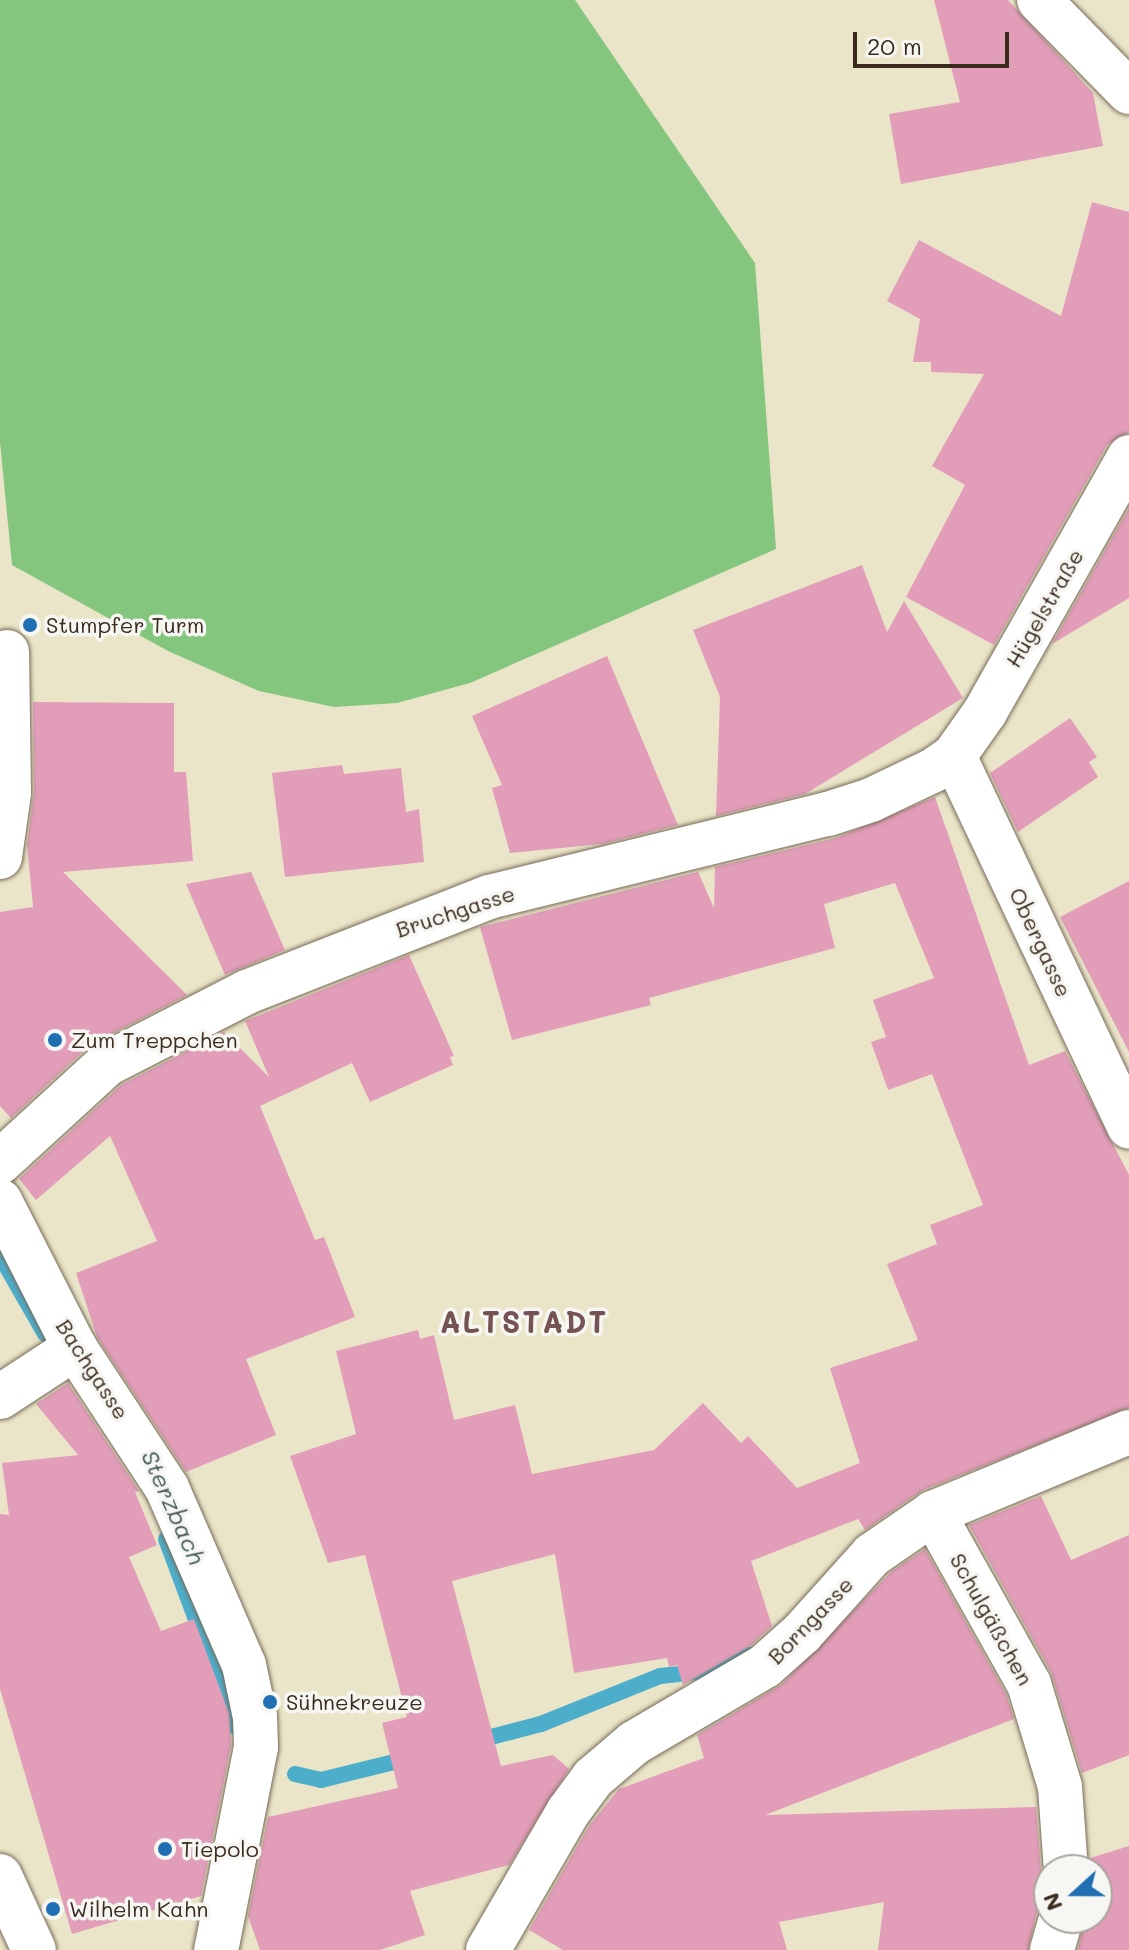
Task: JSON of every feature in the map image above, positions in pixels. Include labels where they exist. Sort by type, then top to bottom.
[{"type":"street","points":[[1039,0],[1129,92]]},
{"type":"street","name":"Hügelstraße","points":[[954,756],[985,712],[1129,457]]},
{"type":"street","points":[[0,857],[9,793],[7,652]]},
{"type":"street","name":"Obergasse","points":[[954,756],[1129,1127]]},
{"type":"street","name":"Bruchgasse","points":[[0,1162],[107,1064],[247,992],[489,897],[871,800],[954,756]]},
{"type":"street","name":"Bachgasse","points":[[0,1201],[59,1358],[167,1488],[238,1649],[250,1691],[255,1717],[253,1768],[211,1949]]},
{"type":"street","points":[[0,1397],[59,1358]]},
{"type":"street","name":"Borngasse","points":[[488,1950],[593,1778],[634,1743],[765,1666],[802,1633],[872,1555],[933,1513],[1129,1432]]},
{"type":"street","name":"Schulgäßchen","points":[[933,1513],[1029,1684],[1060,1787],[1065,1854]]},
{"type":"street","points":[[0,1876],[34,1950]]},
{"type":"green space","points":[[0,0],[575,0],[755,263],[776,549],[470,683],[397,703],[334,707],[259,691],[168,651],[12,565],[0,442]]},
{"type":"building","points":[[934,0],[1008,0],[1093,93],[1103,146],[901,184],[889,114],[960,102]]},
{"type":"building","points":[[1092,202],[1129,212],[1129,432],[1107,445],[994,645],[906,597],[965,485],[932,466],[984,374],[931,372],[931,362],[913,362],[920,319],[887,301],[919,240],[1061,316]]},
{"type":"building","points":[[1129,508],[1129,598],[1052,644]]},
{"type":"building","points":[[862,565],[887,632],[904,601],[963,698],[805,794],[716,816],[720,697],[693,630]]},
{"type":"building","points":[[607,656],[678,825],[602,844],[510,853],[492,788],[502,785],[472,716]]},
{"type":"building","points":[[33,702],[174,703],[174,772],[186,772],[193,861],[63,872],[187,995],[90,1045],[11,1118],[0,1106],[0,912],[33,907],[27,845],[34,793]]},
{"type":"building","points":[[1070,718],[1097,757],[1089,762],[1098,777],[1018,832],[990,773]]},
{"type":"building","points":[[342,765],[344,774],[401,768],[406,812],[419,809],[424,862],[285,877],[272,773]]},
{"type":"building","points":[[935,797],[1029,1065],[1065,1051],[1129,1175],[1129,1408],[923,1490],[865,1530],[858,1519],[751,1561],[772,1626],[750,1646],[683,1685],[677,1665],[669,1667],[667,1658],[574,1673],[555,1554],[452,1581],[501,1766],[553,1755],[569,1769],[509,1865],[410,1891],[425,1935],[380,1950],[260,1950],[248,1916],[268,1817],[398,1788],[382,1723],[407,1717],[365,1555],[328,1563],[290,1456],[356,1434],[336,1351],[418,1330],[420,1339],[434,1335],[454,1420],[515,1405],[532,1474],[654,1450],[703,1403],[741,1443],[748,1436],[797,1488],[860,1463],[830,1368],[918,1340],[887,1264],[937,1244],[930,1225],[983,1205],[932,1074],[888,1090],[871,1042],[886,1037],[873,1000],[934,978],[895,883],[824,904],[835,948],[649,998],[651,1005],[512,1040],[480,927],[698,872],[714,908],[715,867],[836,838]]},
{"type":"building","points":[[251,872],[285,950],[225,975],[186,884]]},
{"type":"building","points":[[1129,881],[1129,1052],[1060,917]]},
{"type":"building","points":[[409,955],[454,1056],[450,1057],[453,1065],[370,1102],[352,1063],[260,1106],[315,1240],[324,1237],[355,1317],[246,1359],[276,1435],[186,1472],[97,1337],[76,1273],[157,1241],[110,1136],[36,1200],[19,1179],[121,1085],[224,1032],[269,1077],[245,1021]]},
{"type":"building","points":[[68,1383],[139,1491],[135,1492],[157,1545],[129,1557],[161,1631],[194,1619],[229,1713],[231,1745],[201,1896],[72,1934],[0,1689],[0,1514],[9,1515],[2,1463],[78,1455],[36,1404]]},
{"type":"building","points":[[1041,1496],[1071,1560],[1129,1535],[1129,1755],[1082,1773],[1051,1672],[969,1525]]},
{"type":"building","points":[[925,1549],[1006,1694],[1014,1719],[765,1815],[1036,1807],[1040,1854],[1033,1854],[1033,1928],[1028,1950],[878,1950],[884,1902],[779,1922],[787,1950],[563,1950],[529,1930],[589,1826],[619,1789],[704,1758],[697,1735],[781,1685],[892,1571]]},
{"type":"building","points":[[1129,1846],[1129,1950],[1078,1950],[1082,1934],[1113,1934],[1113,1854],[1103,1854]]},
{"type":"waterway","name":"Sterzbach","points":[[0,1255],[45,1334]]},
{"type":"waterway","name":"Sterzbach","points":[[166,1539],[236,1727]]},
{"type":"waterway","name":"Sterzbach","points":[[472,1742],[541,1724],[660,1676],[697,1672],[750,1655]]},
{"type":"waterway","name":"Sterzbach","points":[[295,1774],[321,1780],[410,1758]]},
{"type":"place","name":"Stumpfer Turm","points":[[30,625]]},
{"type":"place","name":"Zum Treppchen","points":[[55,1040]]},
{"type":"place","name":"Sühnekreuze","points":[[270,1702]]},
{"type":"place","name":"Tiepolo","points":[[165,1849]]},
{"type":"place","name":"Wilhelm Kahn","points":[[53,1909]]},
{"type":"district","name":"ALTSTADT","points":[[524,1321]]}]
